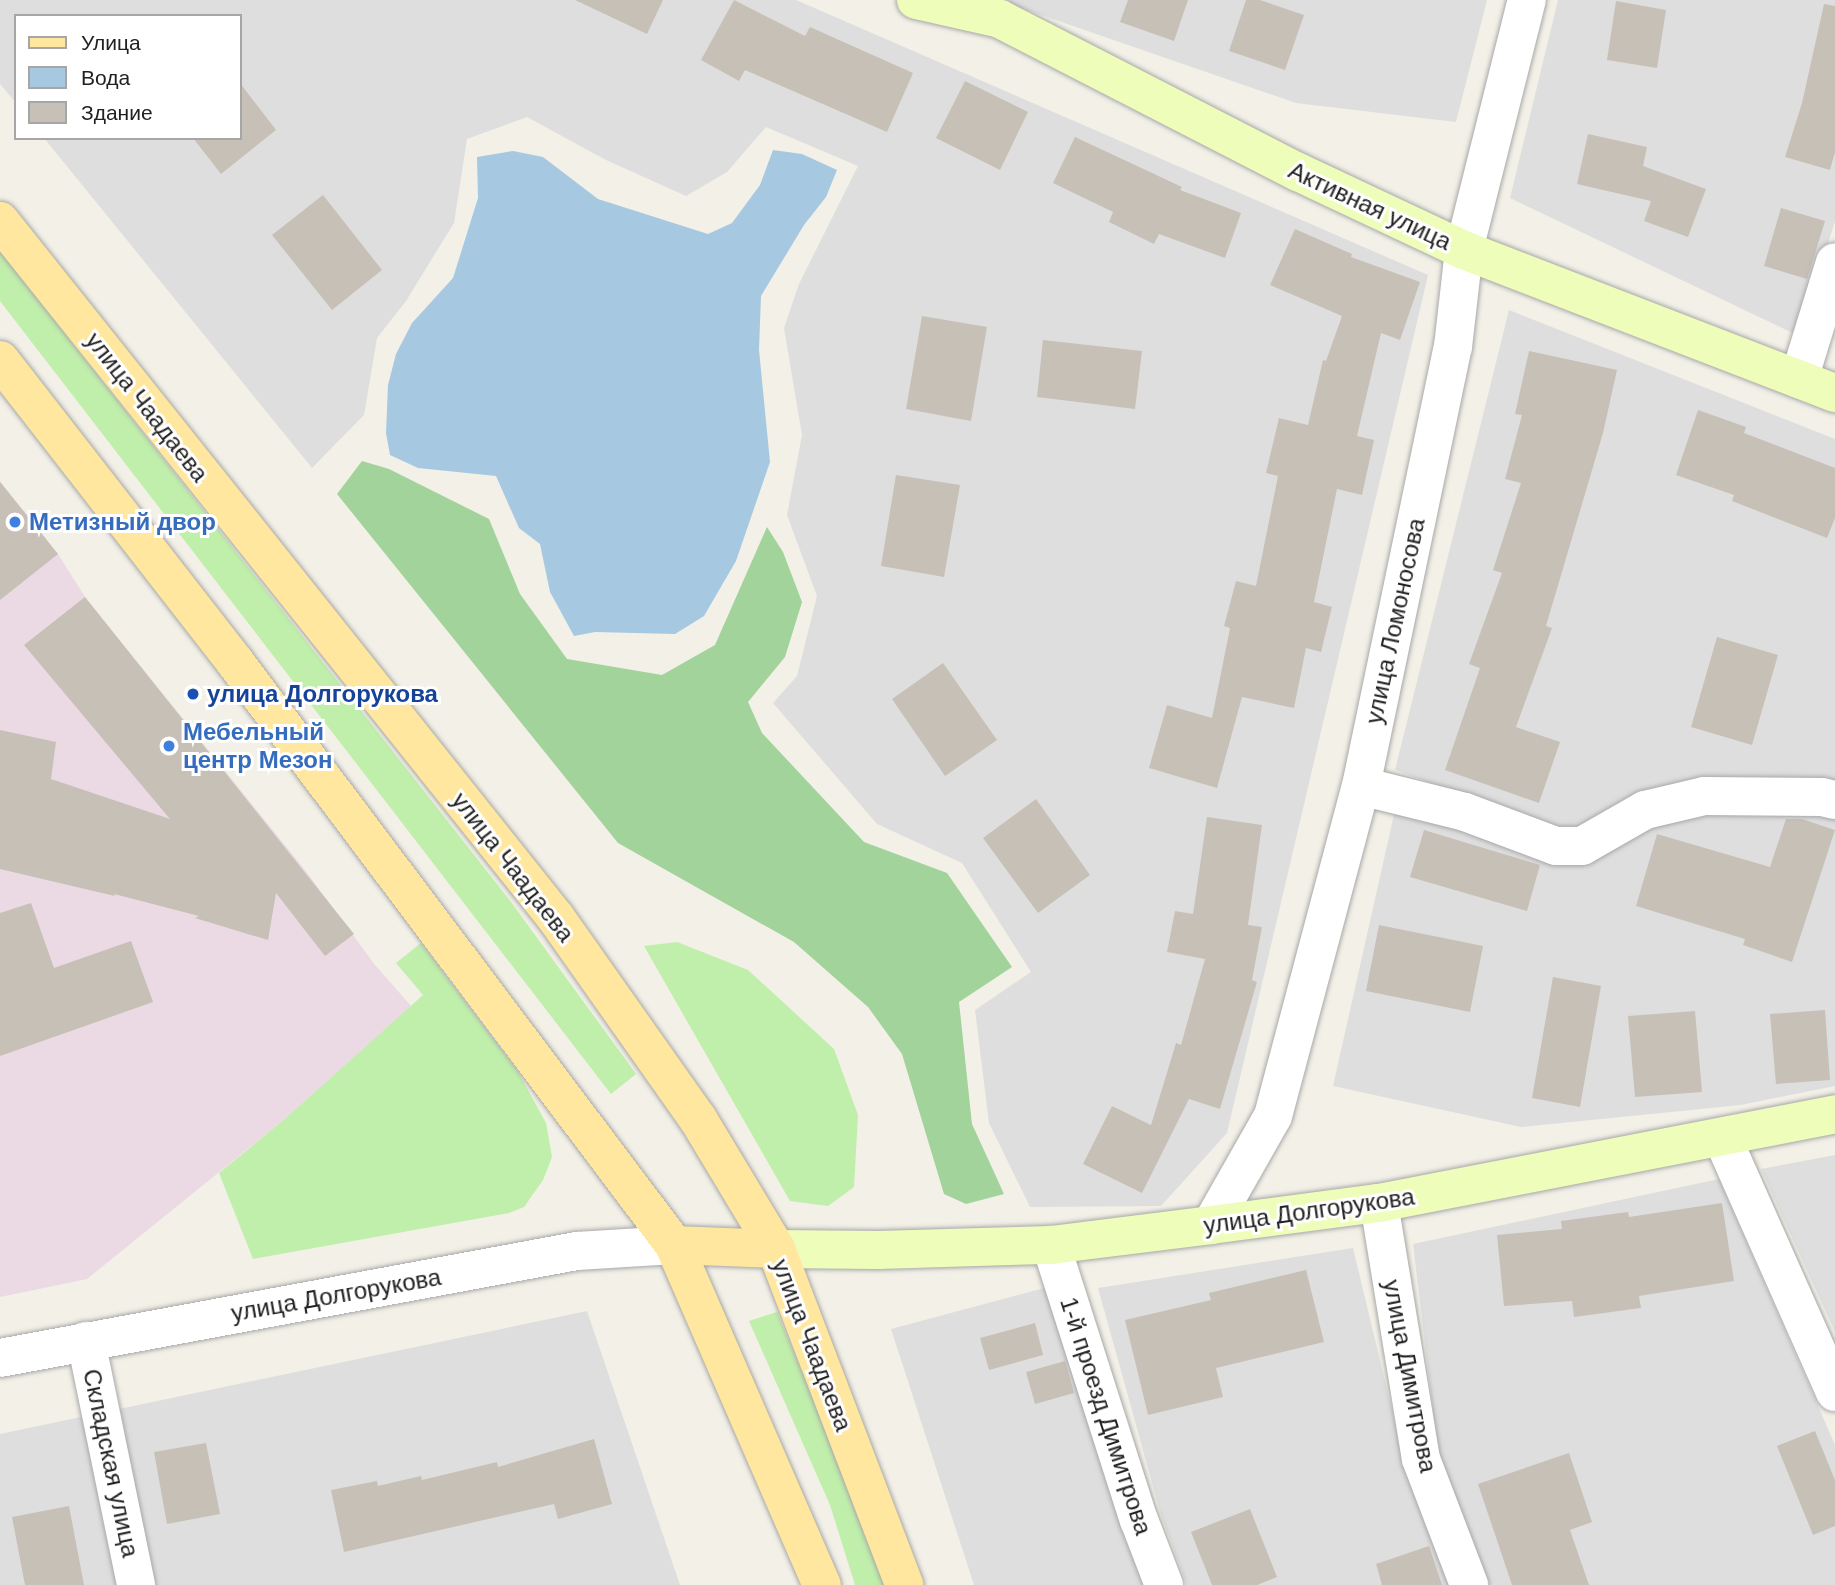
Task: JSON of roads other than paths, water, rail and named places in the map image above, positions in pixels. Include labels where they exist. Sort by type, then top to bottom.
[{"type":"main road","name":"Активная улица","points":[[916,0],[1000,19],[1298,173],[1464,250],[1835,393]]},
{"type":"main road","name":"улица Чаадаева","points":[[0,221],[556,918],[698,1119],[776,1249],[904,1585]]},
{"type":"main road","points":[[0,360],[197,613],[674,1245],[822,1585]]},
{"type":"main road","name":"улица Долгорукова","points":[[776,1249],[878,1250],[1051,1245],[1211,1225],[1379,1203],[1835,1114]]},
{"type":"main road","points":[[674,1245],[776,1249]]},
{"type":"street","name":"улица Ломоносова","points":[[1211,1225],[1273,1116],[1360,786],[1453,347],[1464,250],[1527,0]]},
{"type":"street","points":[[1799,379],[1835,262]]},
{"type":"street","points":[[1360,786],[1465,812],[1556,846],[1582,846],[1645,810],[1704,796],[1822,797],[1835,800]]},
{"type":"street","points":[[1722,1136],[1835,1392]]},
{"type":"street","name":"улица Димитрова","points":[[1379,1203],[1421,1459],[1469,1585]]},
{"type":"street","name":"улица Долгорукова","points":[[0,1358],[577,1251],[674,1245]]},
{"type":"street","name":"1-й проезд Димитрова","points":[[1051,1245],[1139,1520],[1164,1585]]},
{"type":"street","name":"Складская улица","points":[[86,1341],[136,1585]]},
{"type":"water","points":[[773,150],[802,154],[837,170],[826,197],[804,225],[761,296],[759,350],[770,462],[736,561],[704,616],[675,634],[595,632],[574,636],[550,592],[540,544],[519,528],[496,476],[418,468],[390,455],[386,433],[388,385],[396,354],[412,323],[453,278],[478,198],[477,157],[513,151],[543,157],[598,199],[708,234],[732,223],[760,185]]},
{"type":"place","name":"Метизный двор","points":[[15,522]]},
{"type":"place","name":"улица Долгорукова","points":[[193,694]]},
{"type":"place","name":"Мебельный центр Мезон","points":[[169,746]]}]
